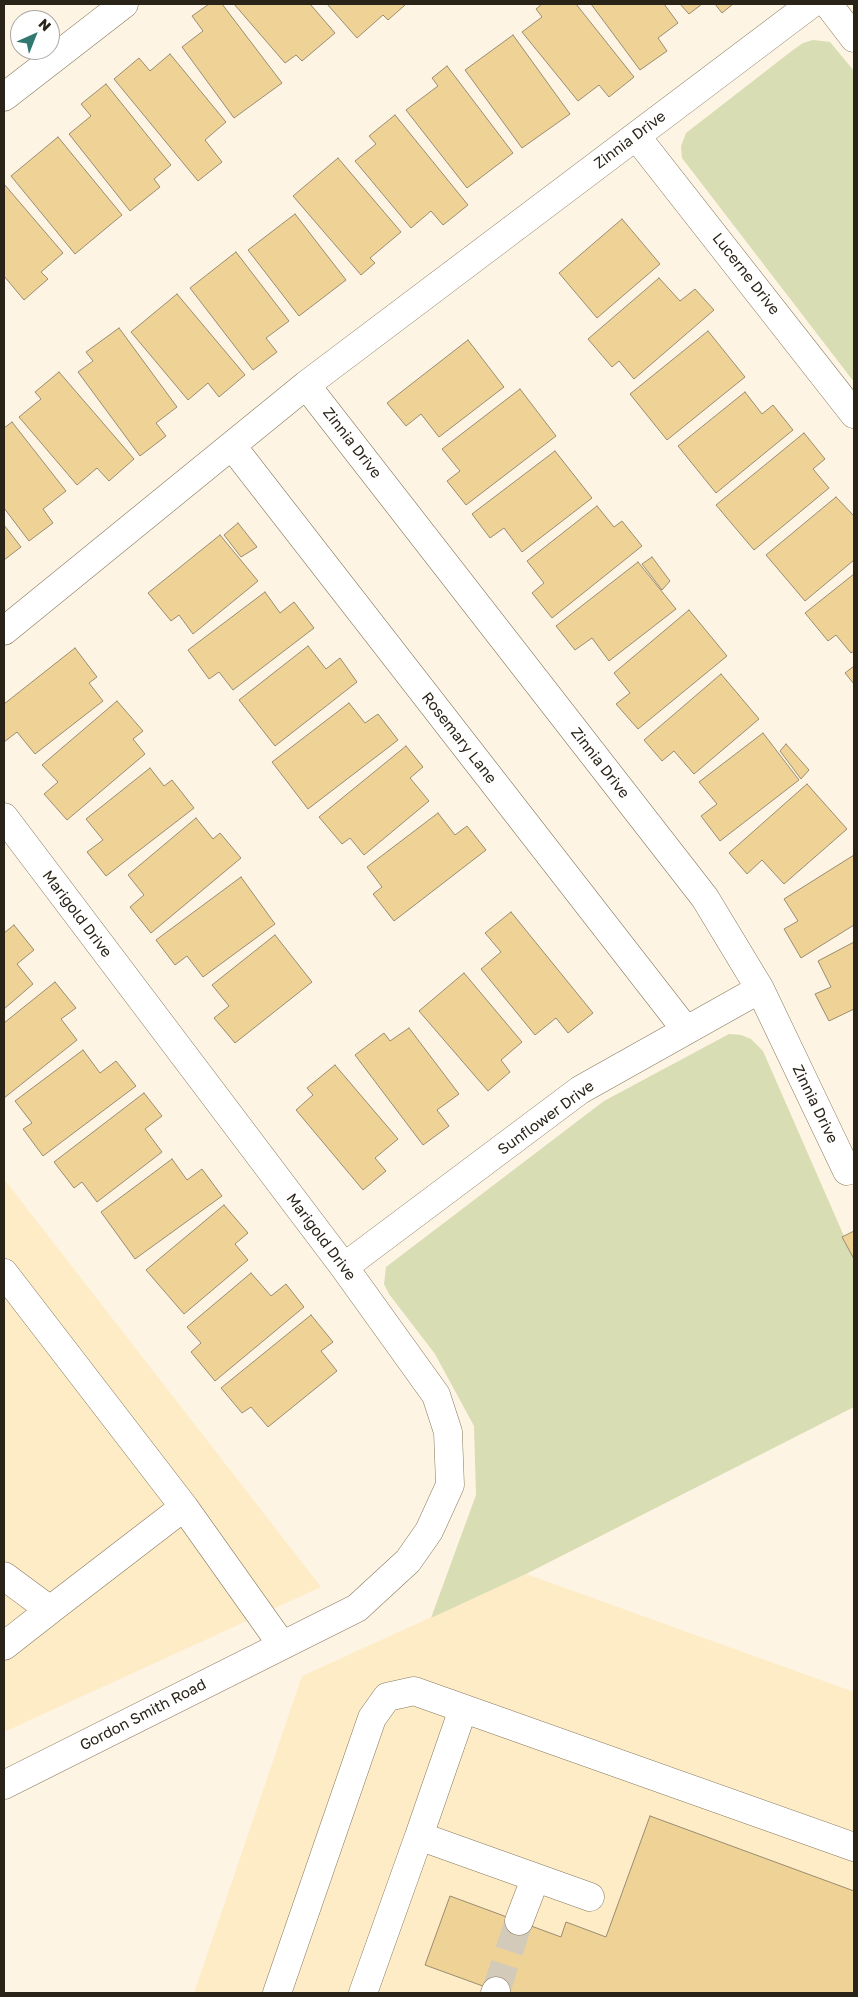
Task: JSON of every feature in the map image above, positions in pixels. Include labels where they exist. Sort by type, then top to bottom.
[{"type":"street","points":[[4,97],[124,4]]},
{"type":"street","name":"Zinnia Drive","points":[[4,631],[306,385],[811,4]]},
{"type":"street","points":[[828,4],[854,38]]},
{"type":"street","name":"Lucerne Drive","points":[[636,136],[854,414]]},
{"type":"street","name":"Zinnia Drive","points":[[306,385],[705,898],[760,989],[851,1169]]},
{"type":"street","name":"Rosemary Lane","points":[[232,446],[686,1030]]},
{"type":"street","name":"Marigold Drive","points":[[4,817],[344,1268],[436,1394],[448,1432],[450,1485],[429,1531],[408,1561],[356,1608],[282,1645]]},
{"type":"street","name":"Sunflower Drive","points":[[344,1268],[580,1090],[760,989]]},
{"type":"street","points":[[4,1273],[184,1507],[282,1645]]},
{"type":"street","points":[[4,1646],[184,1507]]},
{"type":"street","points":[[4,1576],[50,1610]]},
{"type":"street","name":"Gordon Smith Road","points":[[4,1785],[282,1645]]},
{"type":"street","points":[[277,1993],[372,1718],[388,1698],[414,1691],[854,1847]]},
{"type":"street","points":[[363,1993],[463,1709]]},
{"type":"street","points":[[419,1836],[535,1879],[590,1897]]},
{"type":"street","points":[[519,1921],[535,1879]]},
{"type":"shaded area","points":[[4,1179],[321,1587],[4,1732]]},
{"type":"shaded area","points":[[526,1574],[854,1692],[854,1993],[194,1993],[302,1676]]},
{"type":"green space","points":[[813,40],[830,42],[854,71],[854,382],[682,158],[681,146],[686,133],[793,50],[803,43]]},
{"type":"green space","points":[[729,1034],[741,1035],[751,1039],[763,1051],[854,1259],[854,1407],[526,1574],[431,1618],[476,1495],[474,1426],[435,1354],[389,1294],[384,1284],[386,1267],[604,1101]]},
{"type":"building","points":[[209,4],[222,4],[282,83],[234,118],[182,47],[203,31],[192,16]]},
{"type":"building","points":[[234,4],[310,4],[335,33],[302,61],[296,55],[285,63]]},
{"type":"building","points":[[327,4],[405,5],[388,20],[383,15],[357,38]]},
{"type":"building","points":[[542,4],[576,4],[634,77],[609,97],[599,85],[578,101],[522,32],[542,17],[536,9]]},
{"type":"building","points":[[591,4],[664,4],[678,23],[658,38],[667,51],[640,70]]},
{"type":"building","points":[[680,4],[702,4],[689,14]]},
{"type":"building","points":[[715,4],[733,4],[722,13]]},
{"type":"building","points":[[513,35],[570,114],[522,148],[465,70]]},
{"type":"building","points":[[170,54],[226,122],[205,140],[222,162],[198,181],[114,79],[139,58],[150,71]]},
{"type":"building","points":[[447,66],[513,153],[467,188],[406,110],[438,86],[432,78]]},
{"type":"building","points":[[106,84],[171,165],[154,179],[160,187],[130,211],[69,134],[91,116],[81,104]]},
{"type":"building","points":[[395,115],[468,205],[443,225],[431,211],[411,228],[355,161],[376,144],[369,136]]},
{"type":"building","points":[[58,137],[122,215],[75,254],[11,176]]},
{"type":"building","points":[[338,158],[401,232],[370,258],[375,263],[361,275],[293,196]]},
{"type":"building","points":[[4,184],[63,253],[41,272],[48,279],[24,300],[4,276]]},
{"type":"building","points":[[295,214],[346,280],[299,316],[248,250]]},
{"type":"building","points":[[622,219],[660,264],[597,318],[559,273]]},
{"type":"building","points":[[236,252],[289,321],[266,338],[277,352],[253,370],[190,288]]},
{"type":"building","points":[[659,278],[680,301],[695,289],[714,310],[634,379],[619,361],[612,367],[588,339]]},
{"type":"building","points":[[177,294],[245,375],[219,397],[208,383],[188,400],[131,332]]},
{"type":"building","points":[[119,328],[177,407],[156,423],[166,436],[140,456],[78,372],[93,361],[86,352]]},
{"type":"building","points":[[708,331],[745,377],[667,440],[630,394]]},
{"type":"building","points":[[468,340],[504,387],[439,437],[421,414],[406,426],[387,403]]},
{"type":"building","points":[[59,372],[134,459],[109,481],[97,468],[77,485],[19,417],[41,399],[35,392]]},
{"type":"building","points":[[520,389],[556,436],[466,505],[447,481],[460,471],[442,449]]},
{"type":"building","points":[[745,392],[762,414],[773,405],[793,430],[716,493],[678,446]]},
{"type":"building","points":[[12,422],[66,491],[43,509],[53,523],[29,541],[4,508],[4,428]]},
{"type":"building","points":[[804,433],[825,459],[813,469],[829,488],[754,550],[716,505]]},
{"type":"building","points":[[555,451],[592,498],[522,552],[504,528],[490,538],[472,514]]},
{"type":"building","points":[[836,497],[854,516],[854,560],[805,601],[766,555]]},
{"type":"building","points":[[597,506],[614,527],[622,521],[642,546],[552,618],[532,593],[544,583],[527,561]]},
{"type":"building","points":[[238,523],[257,547],[241,557],[224,535]]},
{"type":"building","points":[[4,525],[21,547],[4,560]]},
{"type":"building","points":[[220,535],[258,581],[193,634],[179,615],[171,621],[148,593]]},
{"type":"building","points":[[652,557],[670,581],[662,590],[642,564]]},
{"type":"building","points":[[638,562],[676,609],[609,661],[592,638],[575,650],[556,626]]},
{"type":"building","points":[[854,574],[854,651],[851,653],[836,635],[828,641],[805,613]]},
{"type":"building","points":[[265,592],[280,613],[294,602],[314,628],[233,690],[219,672],[209,679],[188,650]]},
{"type":"building","points":[[689,610],[727,656],[638,729],[616,704],[630,693],[614,673]]},
{"type":"building","points":[[308,646],[326,669],[340,658],[357,682],[275,746],[239,700]]},
{"type":"building","points":[[75,648],[97,677],[89,683],[103,701],[35,754],[17,732],[4,742],[4,704]]},
{"type":"building","points":[[854,666],[854,684],[845,673]]},
{"type":"building","points":[[721,674],[759,719],[694,774],[674,751],[662,761],[644,740]]},
{"type":"building","points":[[117,701],[143,731],[133,739],[145,754],[67,820],[44,794],[58,782],[42,765]]},
{"type":"building","points":[[349,703],[365,723],[378,714],[398,740],[308,809],[272,762]]},
{"type":"building","points":[[763,733],[799,780],[720,841],[701,816],[717,804],[699,782]]},
{"type":"building","points":[[786,744],[809,770],[801,779],[780,751]]},
{"type":"building","points":[[406,746],[423,767],[410,778],[429,801],[364,855],[350,838],[342,844],[319,817]]},
{"type":"building","points":[[150,768],[164,786],[172,780],[194,808],[106,876],[87,852],[103,840],[86,819]]},
{"type":"building","points":[[807,784],[847,829],[784,884],[762,860],[747,874],[729,853]]},
{"type":"building","points":[[438,813],[455,835],[467,826],[486,850],[394,921],[373,894],[382,887],[367,867]]},
{"type":"building","points":[[196,818],[213,839],[220,833],[241,858],[151,933],[130,907],[144,895],[128,875]]},
{"type":"building","points":[[854,855],[854,925],[801,958],[784,929],[798,921],[784,899]]},
{"type":"building","points":[[241,877],[275,924],[203,977],[187,956],[175,965],[156,940]]},
{"type":"building","points":[[511,912],[593,1013],[568,1033],[556,1018],[535,1035],[481,969],[501,952],[485,933]]},
{"type":"building","points":[[14,925],[34,950],[17,964],[33,984],[4,1009],[4,933]]},
{"type":"building","points":[[275,935],[312,982],[235,1043],[214,1018],[229,1006],[212,985]]},
{"type":"building","points":[[854,942],[854,1009],[829,1021],[815,994],[831,987],[818,961]]},
{"type":"building","points":[[464,973],[522,1042],[501,1060],[510,1072],[488,1091],[419,1011]]},
{"type":"building","points":[[55,982],[76,1008],[61,1019],[77,1040],[4,1098],[4,1023]]},
{"type":"building","points":[[409,1028],[459,1094],[437,1110],[449,1126],[423,1145],[355,1055],[384,1033],[390,1041]]},
{"type":"building","points":[[83,1050],[100,1073],[116,1061],[136,1086],[43,1156],[23,1129],[32,1123],[15,1101]]},
{"type":"building","points":[[335,1065],[398,1139],[375,1158],[386,1171],[363,1190],[296,1110],[313,1095],[307,1088]]},
{"type":"building","points":[[144,1093],[162,1116],[145,1129],[162,1152],[97,1202],[82,1182],[74,1188],[54,1162]]},
{"type":"building","points":[[172,1159],[187,1180],[202,1169],[222,1196],[135,1259],[101,1212]]},
{"type":"building","points":[[224,1205],[248,1233],[235,1244],[248,1260],[184,1314],[146,1270]]},
{"type":"building","points":[[854,1231],[854,1259],[842,1237]]},
{"type":"building","points":[[251,1273],[271,1296],[286,1284],[304,1307],[215,1381],[191,1352],[201,1343],[187,1327]]},
{"type":"building","points":[[311,1315],[333,1342],[321,1351],[337,1371],[268,1427],[251,1407],[242,1413],[221,1388]]},
{"type":"building","points":[[650,1816],[854,1891],[854,1993],[502,1993],[425,1965],[450,1896],[561,1937],[566,1922],[606,1937]]},
{"type":"tunnel","points":[[496,1991],[519,1921]]}]
